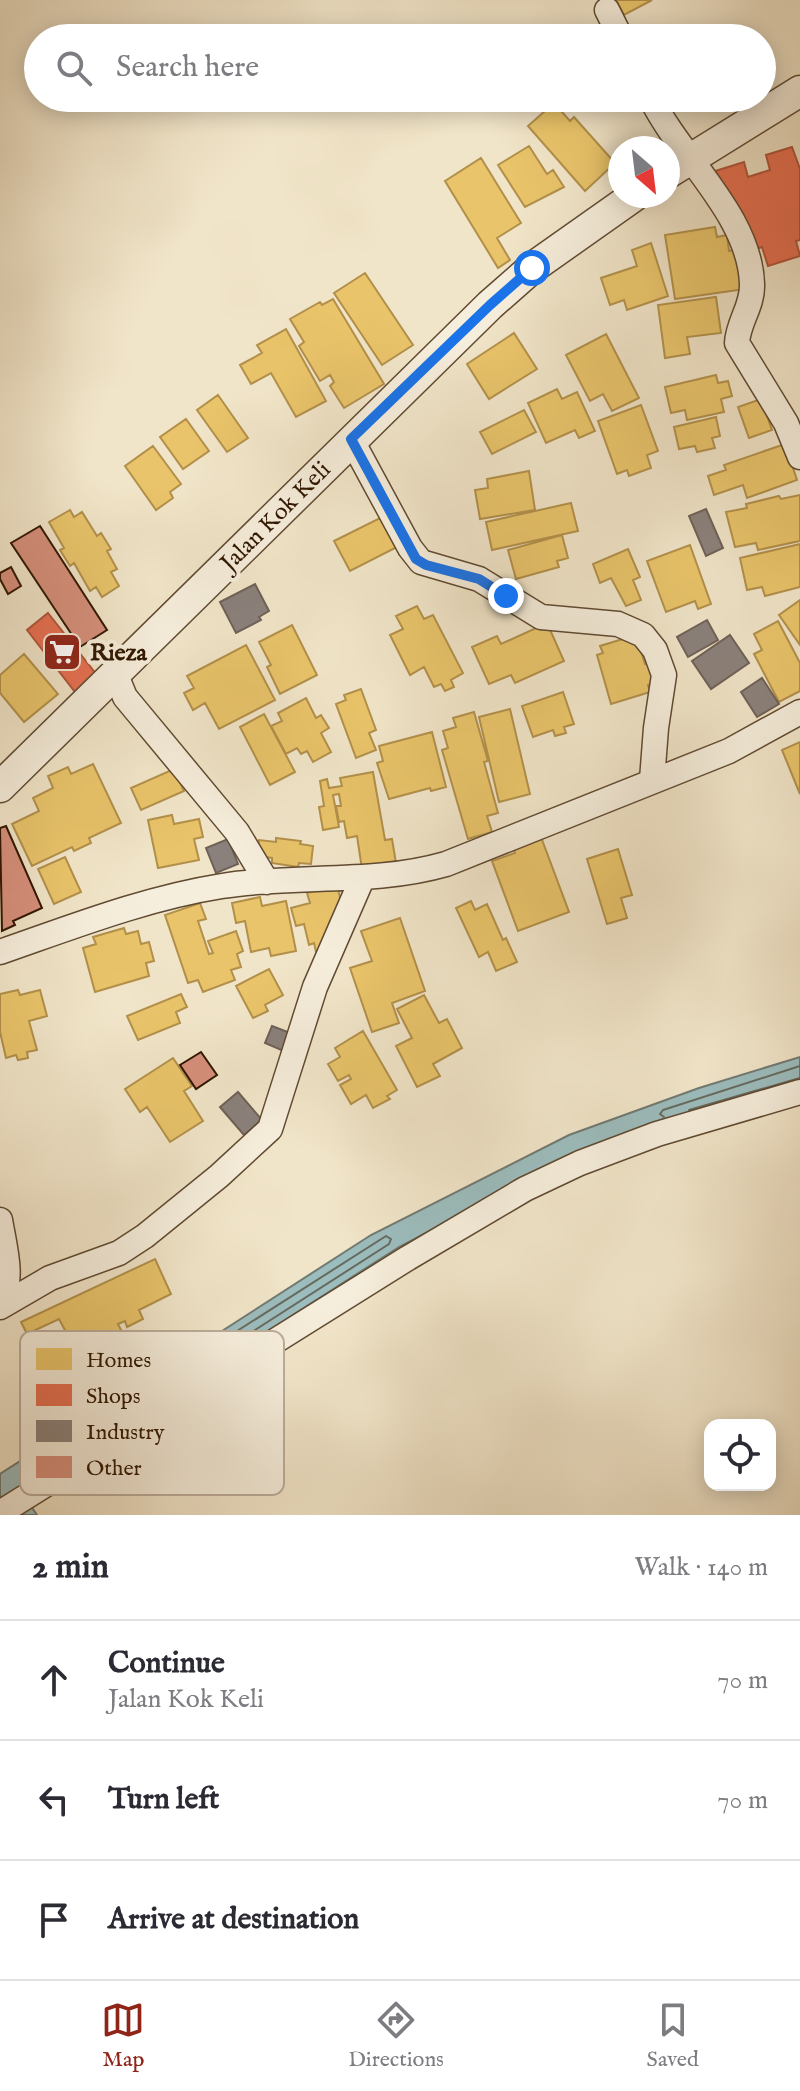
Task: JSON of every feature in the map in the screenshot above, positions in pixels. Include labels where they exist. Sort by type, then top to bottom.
[{"type":"street","points":[[607,10],[614,24]]},
{"type":"street","points":[[776,106],[800,91]]},
{"type":"street","points":[[658,112],[668,136]]},
{"type":"street","points":[[680,165],[766,112]]},
{"type":"street","points":[[680,167],[727,211],[744,244],[749,258],[751,302],[737,343],[786,423],[800,457]]},
{"type":"street","name":"Jalan Kok Keli","points":[[0,787],[490,305],[532,268],[617,208]]},
{"type":"street","points":[[351,439],[410,548],[421,562],[479,579],[541,617],[618,624],[634,629],[649,640],[664,675],[652,780]]},
{"type":"street","points":[[116,675],[125,697],[237,832],[267,882]]},
{"type":"street","points":[[0,952],[103,917],[181,894],[225,885],[362,879],[446,864],[729,751],[800,712]]},
{"type":"street","points":[[0,1305],[50,1278],[119,1253],[219,1176],[270,1129],[311,998],[362,879]]},
{"type":"street","points":[[284,1336],[525,1189],[580,1163],[633,1143],[800,1092]]},
{"type":"street","points":[[0,1220],[7,1273],[5,1297],[0,1305]]},
{"type":"street","points":[[4,1511],[31,1495]]},
{"type":"water","points":[[800,1057],[800,1086],[585,1150],[399,1247],[268,1331],[222,1331],[371,1235],[569,1135],[699,1088]]},
{"type":"water","points":[[20,1461],[20,1495],[23,1495],[37,1515],[16,1515],[0,1502],[0,1474]]},
{"type":"building: Homes","points":[[616,0],[652,0],[624,15]]},
{"type":"building: Homes","points":[[544,112],[562,112],[570,121],[574,117],[608,155],[608,170],[585,191],[528,126]]},
{"type":"building: Homes","points":[[529,146],[547,174],[553,170],[564,187],[525,207],[498,165]]},
{"type":"building: Homes","points":[[481,158],[521,223],[497,238],[510,260],[498,268],[445,181]]},
{"type":"building: Homes","points":[[715,227],[717,237],[727,235],[729,251],[739,249],[745,289],[675,299],[665,235]]},
{"type":"building: Homes","points":[[651,243],[668,296],[627,310],[624,300],[610,305],[601,278],[637,266],[632,250]]},
{"type":"building: Homes","points":[[365,273],[413,345],[382,365],[334,293]]},
{"type":"building: Homes","points":[[716,297],[721,333],[687,337],[690,354],[665,358],[658,305]]},
{"type":"building: Homes","points":[[333,299],[384,384],[344,408],[330,386],[334,382],[330,375],[320,381],[299,346],[304,342],[290,319],[320,302],[322,305]]},
{"type":"building: Homes","points":[[286,329],[326,401],[296,417],[271,373],[251,384],[240,365],[262,353],[257,345]]},
{"type":"building: Homes","points":[[514,333],[537,369],[489,399],[467,364]]},
{"type":"building: Homes","points":[[606,334],[639,398],[612,411],[603,394],[590,401],[566,355]]},
{"type":"building: Homes","points":[[716,375],[718,383],[728,381],[732,396],[721,399],[724,412],[687,420],[685,410],[671,413],[665,387]]},
{"type":"building: Homes","points":[[557,389],[562,399],[577,392],[595,431],[579,438],[575,430],[546,443],[528,403]]},
{"type":"building: Homes","points":[[218,395],[248,438],[227,452],[197,410]]},
{"type":"building: Homes","points":[[761,399],[772,430],[749,438],[738,407]]},
{"type":"building: Homes","points":[[641,405],[658,451],[647,455],[651,468],[629,476],[627,470],[617,474],[598,421]]},
{"type":"building: Homes","points":[[524,410],[536,432],[492,454],[480,432]]},
{"type":"building: Homes","points":[[716,417],[720,436],[712,438],[715,448],[697,452],[695,446],[679,449],[674,427]]},
{"type":"building: Homes","points":[[186,419],[209,451],[183,469],[160,437]]},
{"type":"building: Homes","points":[[785,444],[797,480],[747,498],[743,485],[714,495],[708,476],[726,470],[724,465]]},
{"type":"building: Homes","points":[[153,446],[181,484],[170,492],[173,498],[156,510],[125,466]]},
{"type":"building: Homes","points":[[529,471],[535,510],[480,519],[475,490],[488,488],[487,479]]},
{"type":"building: Homes","points":[[800,495],[800,541],[758,550],[756,543],[735,547],[726,512],[779,496],[781,499]]},
{"type":"building: Homes","points":[[571,503],[578,531],[492,550],[486,522]]},
{"type":"building: Homes","points":[[70,510],[74,517],[82,512],[97,536],[101,533],[111,549],[107,551],[117,569],[111,572],[119,586],[102,597],[96,587],[90,591],[74,563],[70,566],[49,522]]},
{"type":"building: Homes","points":[[382,517],[397,547],[350,571],[334,541]]},
{"type":"building: Homes","points":[[562,535],[568,558],[557,561],[559,567],[516,579],[508,550]]},
{"type":"building: Homes","points":[[800,544],[800,587],[765,596],[762,587],[747,590],[740,558]]},
{"type":"building: Homes","points":[[690,545],[711,604],[698,609],[695,601],[666,612],[647,561]]},
{"type":"building: Homes","points":[[628,549],[640,577],[633,580],[641,600],[626,606],[611,578],[600,583],[593,564]]},
{"type":"building: Homes","points":[[800,600],[800,645],[779,615]]},
{"type":"building: Homes","points":[[417,606],[424,619],[433,615],[463,673],[451,680],[454,687],[445,691],[441,684],[434,687],[424,667],[410,675],[390,635],[403,629],[396,616]]},
{"type":"building: Homes","points":[[778,621],[800,663],[800,691],[779,702],[754,654],[762,650],[754,634]]},
{"type":"building: Homes","points":[[547,623],[564,661],[515,683],[511,675],[489,684],[472,647],[497,636],[501,644]]},
{"type":"building: Homes","points":[[292,625],[317,675],[280,694],[267,667],[271,665],[259,642]]},
{"type":"building: Homes","points":[[636,635],[645,664],[654,662],[660,681],[648,685],[650,692],[611,704],[597,655],[603,653],[600,646]]},
{"type":"building: Homes","points":[[246,645],[275,700],[219,729],[205,703],[193,710],[184,693],[194,688],[187,676]]},
{"type":"building: Homes","points":[[24,654],[58,694],[24,722],[0,693],[0,675]]},
{"type":"building: Homes","points":[[361,689],[376,730],[369,733],[376,750],[356,758],[336,704],[346,700],[344,695]]},
{"type":"building: Homes","points":[[563,692],[574,724],[564,727],[566,733],[555,736],[553,730],[533,737],[522,706]]},
{"type":"building: Homes","points":[[306,698],[316,718],[321,715],[329,728],[321,733],[331,752],[313,762],[307,751],[301,754],[297,748],[286,754],[271,726],[282,721],[278,713]]},
{"type":"building: Homes","points":[[510,709],[530,794],[499,802],[479,717]]},
{"type":"building: Homes","points":[[474,712],[498,813],[487,816],[492,832],[468,839],[442,750],[448,748],[443,731],[456,727],[453,718]]},
{"type":"building: Homes","points":[[264,714],[295,772],[270,785],[240,727]]},
{"type":"building: Homes","points":[[432,732],[446,787],[389,799],[377,763],[383,761],[379,746]]},
{"type":"building: Homes","points":[[800,742],[800,794],[782,750]]},
{"type":"building: Homes","points":[[93,764],[121,823],[89,838],[91,843],[74,851],[72,847],[32,866],[12,824],[39,811],[33,798],[53,788],[48,776],[68,767],[71,774]]},
{"type":"building: Homes","points":[[174,769],[184,791],[141,810],[131,788]]},
{"type":"building: Homes","points":[[373,772],[385,840],[392,839],[396,863],[362,869],[357,836],[347,838],[344,821],[339,822],[336,806],[341,806],[339,794],[333,795],[339,827],[323,830],[319,807],[324,806],[320,781],[327,779],[329,788],[342,786],[340,778]]},
{"type":"building: Homes","points":[[172,815],[174,824],[199,819],[203,837],[194,839],[199,860],[158,868],[148,820]]},
{"type":"building: Homes","points":[[541,837],[569,912],[518,931],[492,861],[515,853],[513,848]]},
{"type":"building: Homes","points":[[276,838],[313,846],[311,864],[299,863],[298,867],[272,863],[272,858],[257,856],[259,840],[276,842]]},
{"type":"building: Homes","points":[[618,849],[632,895],[621,898],[627,918],[607,924],[587,859]]},
{"type":"building: Homes","points":[[65,857],[81,892],[54,904],[38,869]]},
{"type":"building: Homes","points":[[337,885],[343,909],[328,949],[316,952],[314,943],[309,945],[304,924],[296,926],[291,908],[310,903],[307,893]]},
{"type":"building: Homes","points":[[260,897],[262,906],[286,901],[296,951],[271,956],[269,948],[251,952],[245,921],[236,923],[232,903]]},
{"type":"building: Homes","points":[[471,901],[475,910],[487,904],[517,962],[496,971],[488,952],[479,957],[456,908]]},
{"type":"building: Homes","points":[[200,903],[206,919],[198,921],[209,954],[213,953],[208,941],[236,931],[243,951],[237,954],[241,967],[231,970],[235,980],[203,992],[198,980],[188,983],[165,915]]},
{"type":"building: Homes","points":[[400,918],[425,991],[392,1003],[399,1023],[372,1032],[350,968],[372,961],[361,931]]},
{"type":"building: Homes","points":[[124,928],[126,934],[138,931],[141,944],[149,942],[154,961],[146,963],[149,976],[95,992],[83,948],[96,944],[93,937]]},
{"type":"building: Homes","points":[[269,969],[283,995],[265,1005],[268,1011],[253,1018],[236,986]]},
{"type":"building: Homes","points":[[18,990],[20,995],[40,990],[47,1016],[29,1021],[37,1050],[27,1052],[28,1058],[18,1060],[16,1055],[6,1058],[0,1032],[0,994]]},
{"type":"building: Homes","points":[[181,994],[187,1007],[176,1012],[180,1023],[138,1040],[127,1016]]},
{"type":"building: Homes","points":[[424,995],[439,1023],[447,1019],[462,1048],[433,1064],[440,1076],[417,1087],[396,1046],[412,1038],[397,1009]]},
{"type":"building: Homes","points":[[363,1031],[397,1090],[387,1096],[390,1099],[373,1108],[366,1095],[351,1104],[340,1085],[351,1079],[349,1075],[338,1081],[328,1064],[340,1057],[335,1048]]},
{"type":"building: Homes","points":[[173,1058],[192,1086],[184,1091],[203,1121],[170,1142],[147,1107],[140,1112],[125,1089]]},
{"type":"building: Homes","points":[[155,1259],[171,1294],[139,1310],[143,1319],[127,1327],[125,1321],[118,1324],[122,1331],[65,1331],[59,1319],[33,1331],[26,1331],[21,1322]]},
{"type":"building: Shops","points":[[792,147],[800,169],[800,240],[796,241],[800,256],[768,266],[762,247],[748,252],[731,194],[716,198],[709,173],[744,162],[748,177],[770,170],[766,155]]},
{"type":"building: Shops","name":"Rieza","points":[[48,613],[97,675],[75,692],[27,630]]},
{"type":"building: Industry","points":[[706,509],[723,548],[706,556],[689,516]]},
{"type":"building: Industry","points":[[255,584],[269,611],[259,617],[261,620],[236,633],[220,602]]},
{"type":"building: Industry","points":[[707,620],[718,640],[688,657],[677,637]]},
{"type":"building: Industry","points":[[730,635],[749,663],[711,689],[692,661]]},
{"type":"building: Industry","points":[[762,678],[779,704],[757,717],[741,692]]},
{"type":"building: Industry","points":[[228,839],[238,864],[216,873],[206,848]]},
{"type":"building: Industry","points":[[272,1026],[293,1034],[286,1052],[265,1043]]},
{"type":"building: Industry","points":[[238,1092],[262,1120],[244,1135],[220,1107]]},
{"type":"building: Other","points":[[40,526],[107,630],[80,647],[11,543]]},
{"type":"building: Other","points":[[11,567],[21,586],[8,594],[0,573]]},
{"type":"building: Other","points":[[6,826],[42,908],[13,921],[15,925],[2,931],[0,828]]},
{"type":"building: Other","points":[[201,1052],[217,1075],[196,1089],[180,1065]]},
{"type":"place","name":"Rieza","points":[[62,652]]},
{"type":"route","points":[[506,596],[487,582],[426,565],[416,559],[351,439],[532,268]]}]
